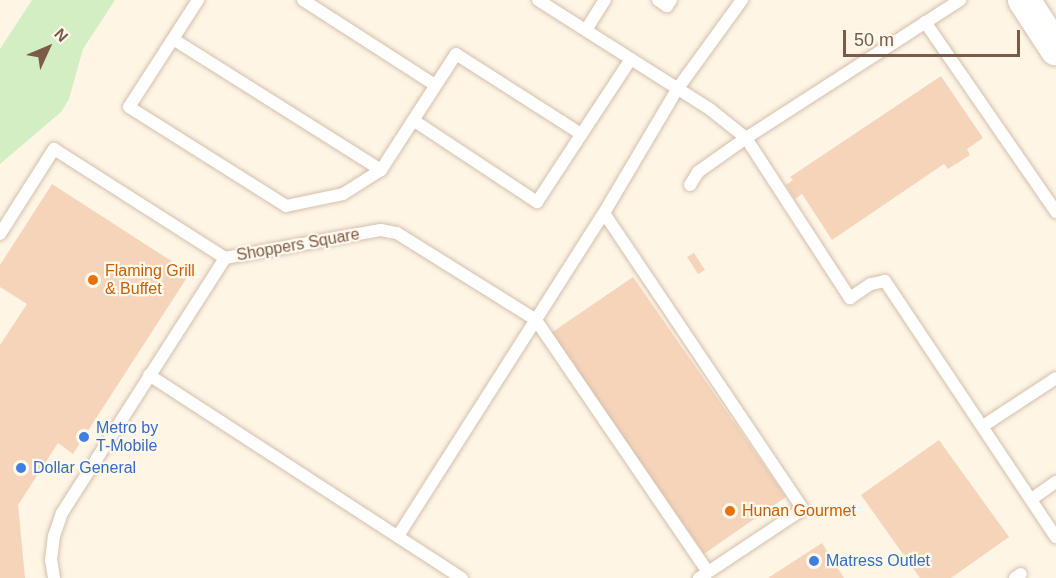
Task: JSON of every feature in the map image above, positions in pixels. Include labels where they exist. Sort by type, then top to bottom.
[{"type":"street","points":[[1024,0],[1056,49]]},
{"type":"lane","points":[[198,0],[129,107],[286,206],[343,194],[381,170],[456,54],[581,134]]},
{"type":"lane","points":[[303,0],[435,85]]},
{"type":"lane","points":[[538,0],[678,88],[746,138],[850,298],[871,284],[885,281],[1033,498],[1056,537]]},
{"type":"lane","points":[[586,30],[605,0]]},
{"type":"lane","points":[[658,0],[667,6],[671,0]]},
{"type":"lane","points":[[398,536],[604,213],[678,88],[742,0]]},
{"type":"lane","points":[[690,185],[698,172],[746,138],[960,0]]},
{"type":"lane","points":[[925,22],[1056,212]]},
{"type":"lane","points":[[173,39],[381,170]]},
{"type":"lane","points":[[413,120],[537,202],[631,59]]},
{"type":"lane","points":[[0,234],[54,149],[225,258]]},
{"type":"lane","points":[[536,320],[703,575],[803,509],[604,213]]},
{"type":"lane","name":"Shoppers Square","points":[[54,578],[51,560],[54,536],[62,513],[225,258],[389,231],[536,320]]},
{"type":"lane","points":[[149,375],[462,578]]},
{"type":"lane","points":[[983,426],[1056,378]]},
{"type":"lane","points":[[1033,498],[1056,482]]},
{"type":"lane","points":[[1046,518],[1056,527]]},
{"type":"green space","points":[[32,0],[115,0],[83,49],[69,99],[61,112],[0,164],[0,49]]},
{"type":"building","points":[[941,76],[983,138],[967,149],[970,155],[948,169],[944,164],[832,240],[802,194],[795,199],[786,185],[793,180],[790,177]]},
{"type":"building","points":[[52,184],[190,273],[73,454],[58,443],[18,505],[25,578],[0,578],[0,345],[27,304],[0,287],[0,265]]},
{"type":"building","points":[[694,253],[705,270],[698,274],[687,257]]},
{"type":"building","points":[[633,277],[786,497],[704,554],[551,333]]},
{"type":"building","points":[[939,440],[1009,537],[951,578],[920,578],[861,495]]},
{"type":"building","name":"Matress Outlet","points":[[822,543],[844,578],[768,578]]},
{"type":"place","name":"Flaming Grill & Buffet","points":[[93,280]]},
{"type":"place","name":"Metro by T-Mobile","points":[[84,437]]},
{"type":"place","name":"Dollar General","points":[[21,468]]},
{"type":"place","name":"Hunan Gourmet","points":[[730,511]]},
{"type":"place","name":"Matress Outlet","points":[[814,561]]}]
